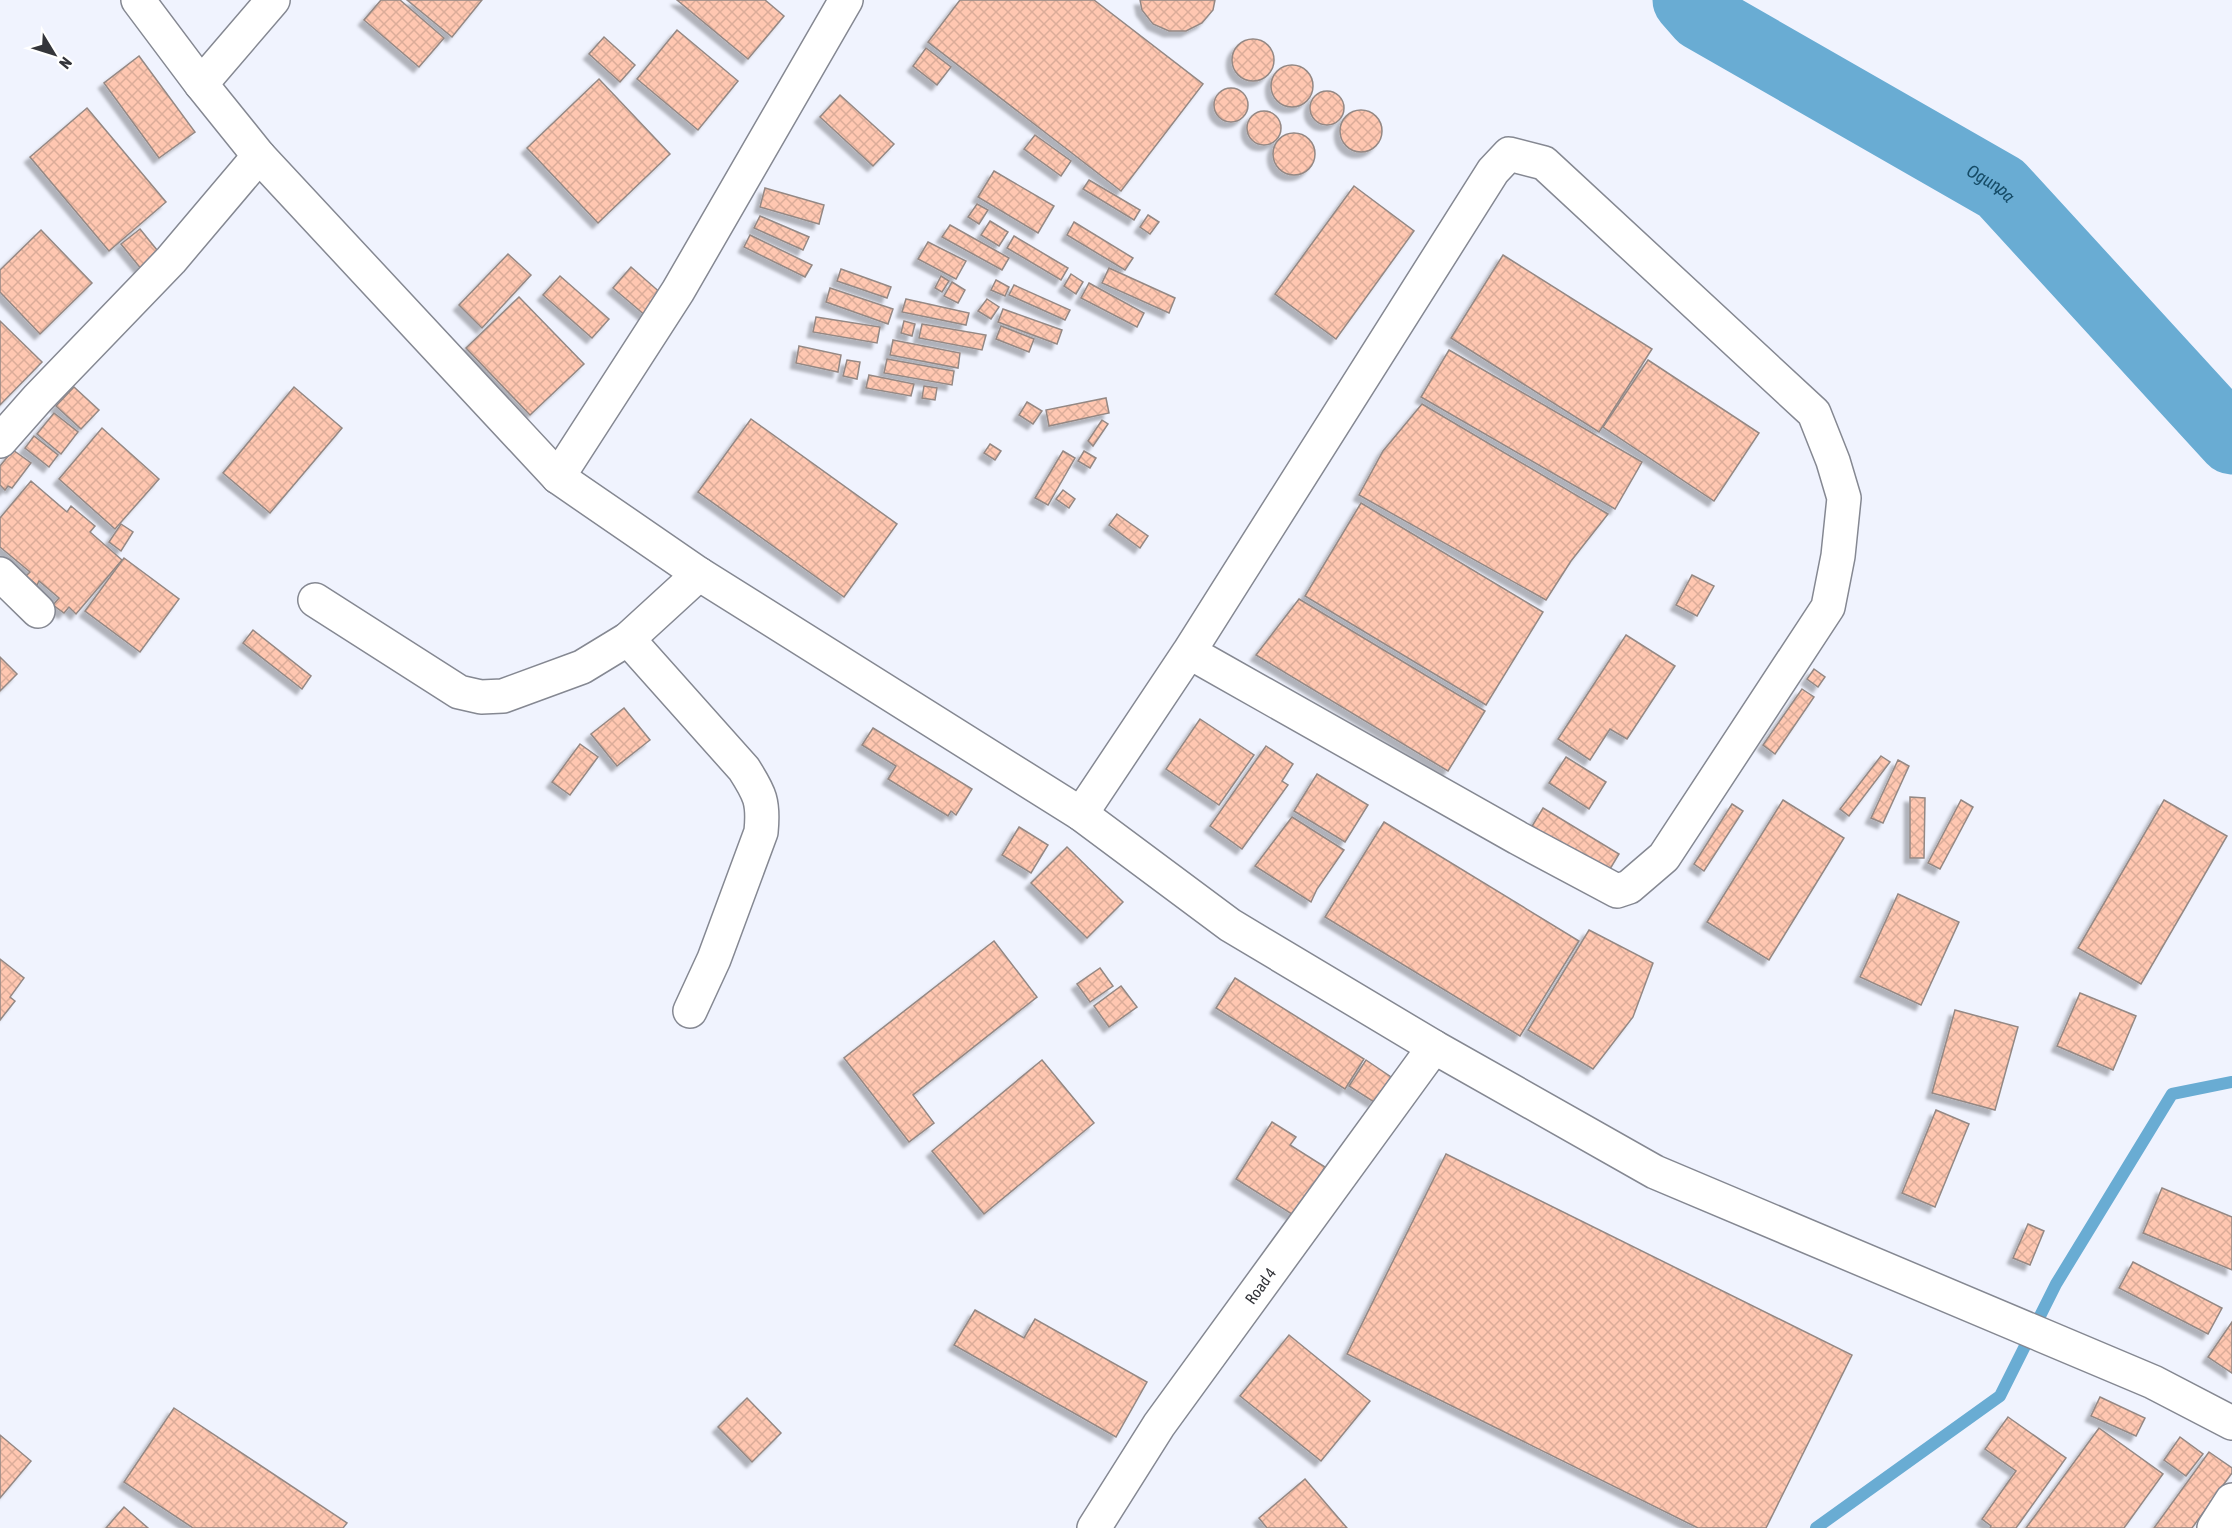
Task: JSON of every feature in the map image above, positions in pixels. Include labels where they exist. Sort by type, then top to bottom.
[{"type":"street","points":[[138,0],[259,156],[558,477],[699,574],[1081,814],[1230,925],[1434,1047],[1655,1172],[2153,1382],[2232,1423]]},
{"type":"street","points":[[201,84],[273,0]]},
{"type":"street","points":[[558,477],[678,291],[846,0]]},
{"type":"street","points":[[1081,814],[1189,652],[1493,171],[1509,154],[1544,163],[1814,413],[1833,461],[1844,498],[1838,556],[1828,607],[1664,857],[1629,887],[1617,891],[1189,652]]},
{"type":"street","points":[[0,441],[38,398],[171,260],[259,156]]},
{"type":"street","points":[[0,574],[38,611]]},
{"type":"street","points":[[315,600],[459,692],[482,697],[503,696],[582,667],[628,639],[699,574]]},
{"type":"street","points":[[628,639],[744,769],[757,790],[763,810],[761,832],[714,959],[690,1011]]},
{"type":"street","name":"Road 4","points":[[1094,1528],[1159,1425],[1434,1047]]},
{"type":"street","points":[[2214,1528],[2232,1500]]},
{"type":"building","points":[[381,0],[400,0],[444,38],[419,67],[364,20]]},
{"type":"building","points":[[407,0],[482,0],[452,37]]},
{"type":"building","points":[[677,0],[765,0],[784,16],[748,59]]},
{"type":"building","points":[[960,0],[1094,0],[1203,84],[1121,191],[928,42]]},
{"type":"building","points":[[1140,0],[1215,0],[1213,10],[1202,23],[1186,31],[1169,31],[1153,24],[1142,10]]},
{"type":"building","points":[[677,30],[738,81],[698,130],[637,79]]},
{"type":"building","points":[[604,37],[635,65],[620,82],[589,54]]},
{"type":"building","points":[[1253,39],[1268,45],[1274,60],[1268,75],[1253,81],[1238,75],[1232,60],[1238,45]]},
{"type":"building","points":[[926,48],[951,67],[937,85],[913,66]]},
{"type":"building","points":[[139,56],[195,132],[159,158],[104,83]]},
{"type":"building","points":[[1292,65],[1307,71],[1313,86],[1307,101],[1292,107],[1277,101],[1271,86],[1277,71]]},
{"type":"building","points":[[599,79],[670,154],[598,223],[527,148]]},
{"type":"building","points":[[1231,88],[1243,93],[1248,105],[1243,117],[1231,122],[1219,117],[1214,105],[1219,93]]},
{"type":"building","points":[[1327,91],[1339,96],[1344,108],[1339,120],[1327,125],[1315,120],[1310,108],[1315,96]]},
{"type":"building","points":[[840,95],[894,144],[873,166],[820,117]]},
{"type":"building","points":[[87,108],[166,202],[109,251],[30,157]]},
{"type":"building","points":[[1361,110],[1376,116],[1382,131],[1376,146],[1361,152],[1346,146],[1340,131],[1346,116]]},
{"type":"building","points":[[1264,111],[1276,116],[1281,128],[1276,140],[1264,145],[1252,140],[1247,128],[1252,116]]},
{"type":"building","points":[[1294,133],[1309,139],[1315,154],[1309,169],[1294,175],[1279,169],[1273,154],[1279,139]]},
{"type":"building","points":[[1035,135],[1071,161],[1061,176],[1024,149]]},
{"type":"building","points":[[994,171],[1054,206],[1038,233],[978,197]]},
{"type":"building","points":[[1089,180],[1140,210],[1134,220],[1083,189]]},
{"type":"building","points":[[1354,186],[1414,231],[1336,339],[1275,294]]},
{"type":"building","points":[[765,188],[824,205],[819,224],[760,207]]},
{"type":"building","points":[[977,204],[988,210],[979,224],[968,217]]},
{"type":"building","points":[[1148,215],[1159,222],[1150,234],[1140,227]]},
{"type":"building","points":[[760,216],[809,237],[803,250],[754,228]]},
{"type":"building","points":[[990,221],[1008,232],[999,246],[981,235]]},
{"type":"building","points":[[1074,222],[1133,258],[1125,270],[1067,235]]},
{"type":"building","points":[[950,225],[1009,258],[1002,270],[942,237]]},
{"type":"building","points":[[140,229],[161,255],[142,270],[121,244]]},
{"type":"building","points":[[41,230],[92,283],[40,334],[0,292],[0,270]]},
{"type":"building","points":[[750,235],[812,265],[805,277],[744,247]]},
{"type":"building","points":[[1014,236],[1068,268],[1061,280],[1007,248]]},
{"type":"building","points":[[928,242],[966,261],[956,279],[918,259]]},
{"type":"building","points":[[508,254],[531,275],[482,328],[459,305]]},
{"type":"building","points":[[1503,255],[1652,349],[1599,432],[1451,338]]},
{"type":"building","points":[[631,267],[663,295],[646,316],[613,288]]},
{"type":"building","points":[[1109,268],[1175,298],[1169,313],[1102,283]]},
{"type":"building","points":[[841,269],[891,287],[887,298],[837,281]]},
{"type":"building","points":[[1071,274],[1083,282],[1076,294],[1064,286]]},
{"type":"building","points":[[560,276],[609,319],[592,338],[543,295]]},
{"type":"building","points":[[941,276],[949,281],[942,292],[935,288]]},
{"type":"building","points":[[996,280],[1009,287],[1005,296],[991,290]]},
{"type":"building","points":[[952,282],[965,290],[958,303],[944,296]]},
{"type":"building","points":[[1089,283],[1144,313],[1137,327],[1081,298]]},
{"type":"building","points":[[1014,285],[1070,310],[1065,320],[1009,295]]},
{"type":"building","points":[[830,288],[893,309],[888,324],[826,302]]},
{"type":"building","points":[[519,297],[584,364],[530,415],[466,348]]},
{"type":"building","points":[[906,299],[969,313],[966,325],[902,312]]},
{"type":"building","points":[[987,299],[999,307],[991,319],[978,311]]},
{"type":"building","points":[[1003,309],[1062,330],[1057,344],[998,322]]},
{"type":"building","points":[[816,317],[880,327],[877,343],[813,332]]},
{"type":"building","points":[[0,321],[42,362],[0,405]]},
{"type":"building","points":[[904,321],[915,324],[912,336],[901,333]]},
{"type":"building","points":[[922,324],[986,335],[982,350],[919,338]]},
{"type":"building","points":[[1001,326],[1034,339],[1029,352],[996,339]]},
{"type":"building","points":[[893,340],[960,353],[958,368],[890,355]]},
{"type":"building","points":[[799,346],[841,355],[838,372],[796,363]]},
{"type":"building","points":[[1449,350],[1642,462],[1615,509],[1421,397]]},
{"type":"building","points":[[887,359],[954,371],[952,385],[884,373]]},
{"type":"building","points":[[847,360],[860,362],[857,379],[843,376]]},
{"type":"building","points":[[1648,360],[1759,433],[1714,501],[1603,427]]},
{"type":"building","points":[[869,375],[914,384],[911,396],[866,388]]},
{"type":"building","points":[[924,386],[937,388],[935,400],[922,398]]},
{"type":"building","points":[[74,387],[99,410],[81,429],[56,406]]},
{"type":"building","points":[[294,387],[342,428],[270,513],[223,473]]},
{"type":"building","points":[[1106,398],[1109,413],[1049,426],[1046,410]]},
{"type":"building","points":[[1027,402],[1042,411],[1033,424],[1019,415]]},
{"type":"building","points":[[1422,404],[1608,514],[1571,561],[1546,600],[1359,495],[1383,451]]},
{"type":"building","points":[[54,413],[78,432],[61,454],[37,434]]},
{"type":"building","points":[[751,419],[897,524],[844,597],[698,492]]},
{"type":"building","points":[[1102,420],[1108,424],[1093,446],[1088,441]]},
{"type":"building","points":[[102,428],[159,479],[115,529],[59,479]]},
{"type":"building","points":[[34,436],[58,455],[49,467],[25,448]]},
{"type":"building","points":[[990,444],[1001,451],[995,460],[984,453]]},
{"type":"building","points":[[13,450],[31,463],[12,488],[8,486],[5,490],[0,485],[0,466]]},
{"type":"building","points":[[1063,451],[1075,458],[1048,505],[1035,498]]},
{"type":"building","points":[[1084,451],[1096,458],[1090,468],[1078,461]]},
{"type":"building","points":[[31,481],[67,512],[71,506],[95,526],[90,532],[122,560],[76,614],[69,607],[64,613],[53,605],[59,598],[39,581],[37,585],[26,576],[30,572],[0,547],[0,518]]},
{"type":"building","points":[[1063,490],[1075,499],[1069,508],[1056,499]]},
{"type":"building","points":[[1361,503],[1543,612],[1486,705],[1305,596]]},
{"type":"building","points":[[1117,514],[1148,536],[1140,548],[1109,525]]},
{"type":"building","points":[[121,524],[133,532],[121,551],[109,542]]},
{"type":"building","points":[[124,558],[179,599],[140,652],[85,611]]},
{"type":"building","points":[[1692,575],[1714,586],[1697,616],[1676,605]]},
{"type":"building","points":[[1299,599],[1485,711],[1448,771],[1256,655]]},
{"type":"building","points":[[253,630],[311,676],[302,689],[243,643]]},
{"type":"building","points":[[1626,635],[1675,666],[1627,739],[1610,729],[1590,760],[1558,739]]},
{"type":"building","points":[[0,657],[17,674],[0,691]]},
{"type":"building","points":[[1814,669],[1825,677],[1818,687],[1807,679]]},
{"type":"building","points":[[1802,689],[1814,697],[1775,754],[1763,745]]},
{"type":"building","points":[[624,708],[650,740],[617,766],[591,734]]},
{"type":"building","points":[[1200,719],[1254,755],[1219,805],[1166,769]]},
{"type":"building","points":[[873,728],[972,789],[956,815],[951,811],[948,816],[888,779],[896,766],[862,745]]},
{"type":"building","points":[[580,744],[598,757],[570,795],[552,782]]},
{"type":"building","points":[[1266,746],[1293,764],[1282,781],[1288,785],[1242,849],[1210,826]]},
{"type":"building","points":[[1881,756],[1890,762],[1849,816],[1840,809]]},
{"type":"building","points":[[1566,757],[1606,782],[1589,809],[1549,783]]},
{"type":"building","points":[[1898,760],[1909,766],[1883,823],[1871,818]]},
{"type":"building","points":[[1317,774],[1368,805],[1345,842],[1294,811]]},
{"type":"building","points":[[1910,797],[1925,798],[1924,858],[1910,858]]},
{"type":"building","points":[[1783,800],[1844,838],[1769,960],[1707,922]]},
{"type":"building","points":[[1961,800],[1973,807],[1940,869],[1928,863]]},
{"type":"building","points":[[2164,800],[2227,836],[2141,984],[2078,948]]},
{"type":"building","points":[[1732,804],[1743,811],[1704,871],[1694,864]]},
{"type":"building","points":[[1543,808],[1619,854],[1607,874],[1531,828]]},
{"type":"building","points":[[1292,817],[1344,850],[1317,889],[1311,902],[1255,866]]},
{"type":"building","points":[[1384,822],[1579,941],[1520,1036],[1325,917]]},
{"type":"building","points":[[1019,827],[1048,845],[1031,873],[1002,855]]},
{"type":"building","points":[[1067,847],[1123,902],[1087,938],[1031,883]]},
{"type":"building","points":[[1898,894],[1959,922],[1921,1005],[1860,977]]},
{"type":"building","points":[[1589,930],[1653,963],[1633,1017],[1593,1069],[1528,1030]]},
{"type":"building","points":[[994,941],[1037,997],[913,1095],[934,1123],[909,1142],[844,1058]]},
{"type":"building","points":[[0,959],[24,978],[10,997],[15,1001],[0,1020]]},
{"type":"building","points":[[1100,968],[1113,986],[1090,1002],[1077,984]]},
{"type":"building","points":[[1235,978],[1364,1059],[1345,1089],[1216,1008]]},
{"type":"building","points":[[1121,986],[1137,1007],[1109,1027],[1094,1006]]},
{"type":"building","points":[[2080,993],[2136,1016],[2113,1070],[2057,1046]]},
{"type":"building","points":[[1955,1010],[2018,1027],[1995,1110],[1932,1093]]},
{"type":"building","points":[[1042,1060],[1094,1123],[984,1214],[932,1151]]},
{"type":"building","points":[[1366,1060],[1391,1077],[1374,1102],[1349,1086]]},
{"type":"building","points":[[1936,1110],[1969,1124],[1935,1207],[1902,1193]]},
{"type":"building","points":[[1272,1122],[1296,1137],[1290,1145],[1325,1167],[1295,1216],[1236,1179]]},
{"type":"building","points":[[1446,1154],[1852,1355],[1766,1528],[1698,1528],[1347,1354]]},
{"type":"building","points":[[2162,1188],[2232,1217],[2232,1270],[2143,1233]]},
{"type":"building","points":[[2028,1224],[2044,1231],[2030,1265],[2013,1258]]},
{"type":"building","points":[[2133,1262],[2222,1308],[2208,1334],[2119,1288]]},
{"type":"building","points":[[975,1310],[1024,1338],[1035,1319],[1147,1382],[1116,1437],[954,1345]]},
{"type":"building","points":[[2232,1322],[2232,1373],[2208,1357]]},
{"type":"building","points":[[1289,1335],[1370,1401],[1321,1461],[1240,1396]]},
{"type":"building","points":[[2100,1397],[2145,1418],[2136,1436],[2091,1416]]},
{"type":"building","points":[[747,1398],[781,1433],[752,1462],[718,1427]]},
{"type":"building","points":[[174,1408],[347,1523],[343,1528],[193,1528],[124,1482]]},
{"type":"building","points":[[2008,1417],[2066,1458],[2016,1528],[1990,1528],[1991,1526],[1982,1519],[2016,1471],[1985,1449]]},
{"type":"building","points":[[2099,1428],[2163,1474],[2124,1528],[2026,1528]]},
{"type":"building","points":[[0,1435],[31,1461],[0,1498]]},
{"type":"building","points":[[2180,1437],[2203,1454],[2186,1476],[2164,1460]]},
{"type":"building","points":[[2209,1452],[2232,1468],[2232,1473],[2192,1528],[2154,1528]]},
{"type":"building","points":[[1305,1479],[1347,1528],[1267,1528],[1259,1518]]},
{"type":"building","points":[[124,1507],[148,1528],[106,1528]]},
{"type":"waterway","name":"Ogunpa","points":[[1687,0],[1701,16],[2001,188],[2232,440]]},
{"type":"waterway","points":[[1816,1528],[2000,1396],[2056,1284],[2172,1094],[2232,1082]]}]
